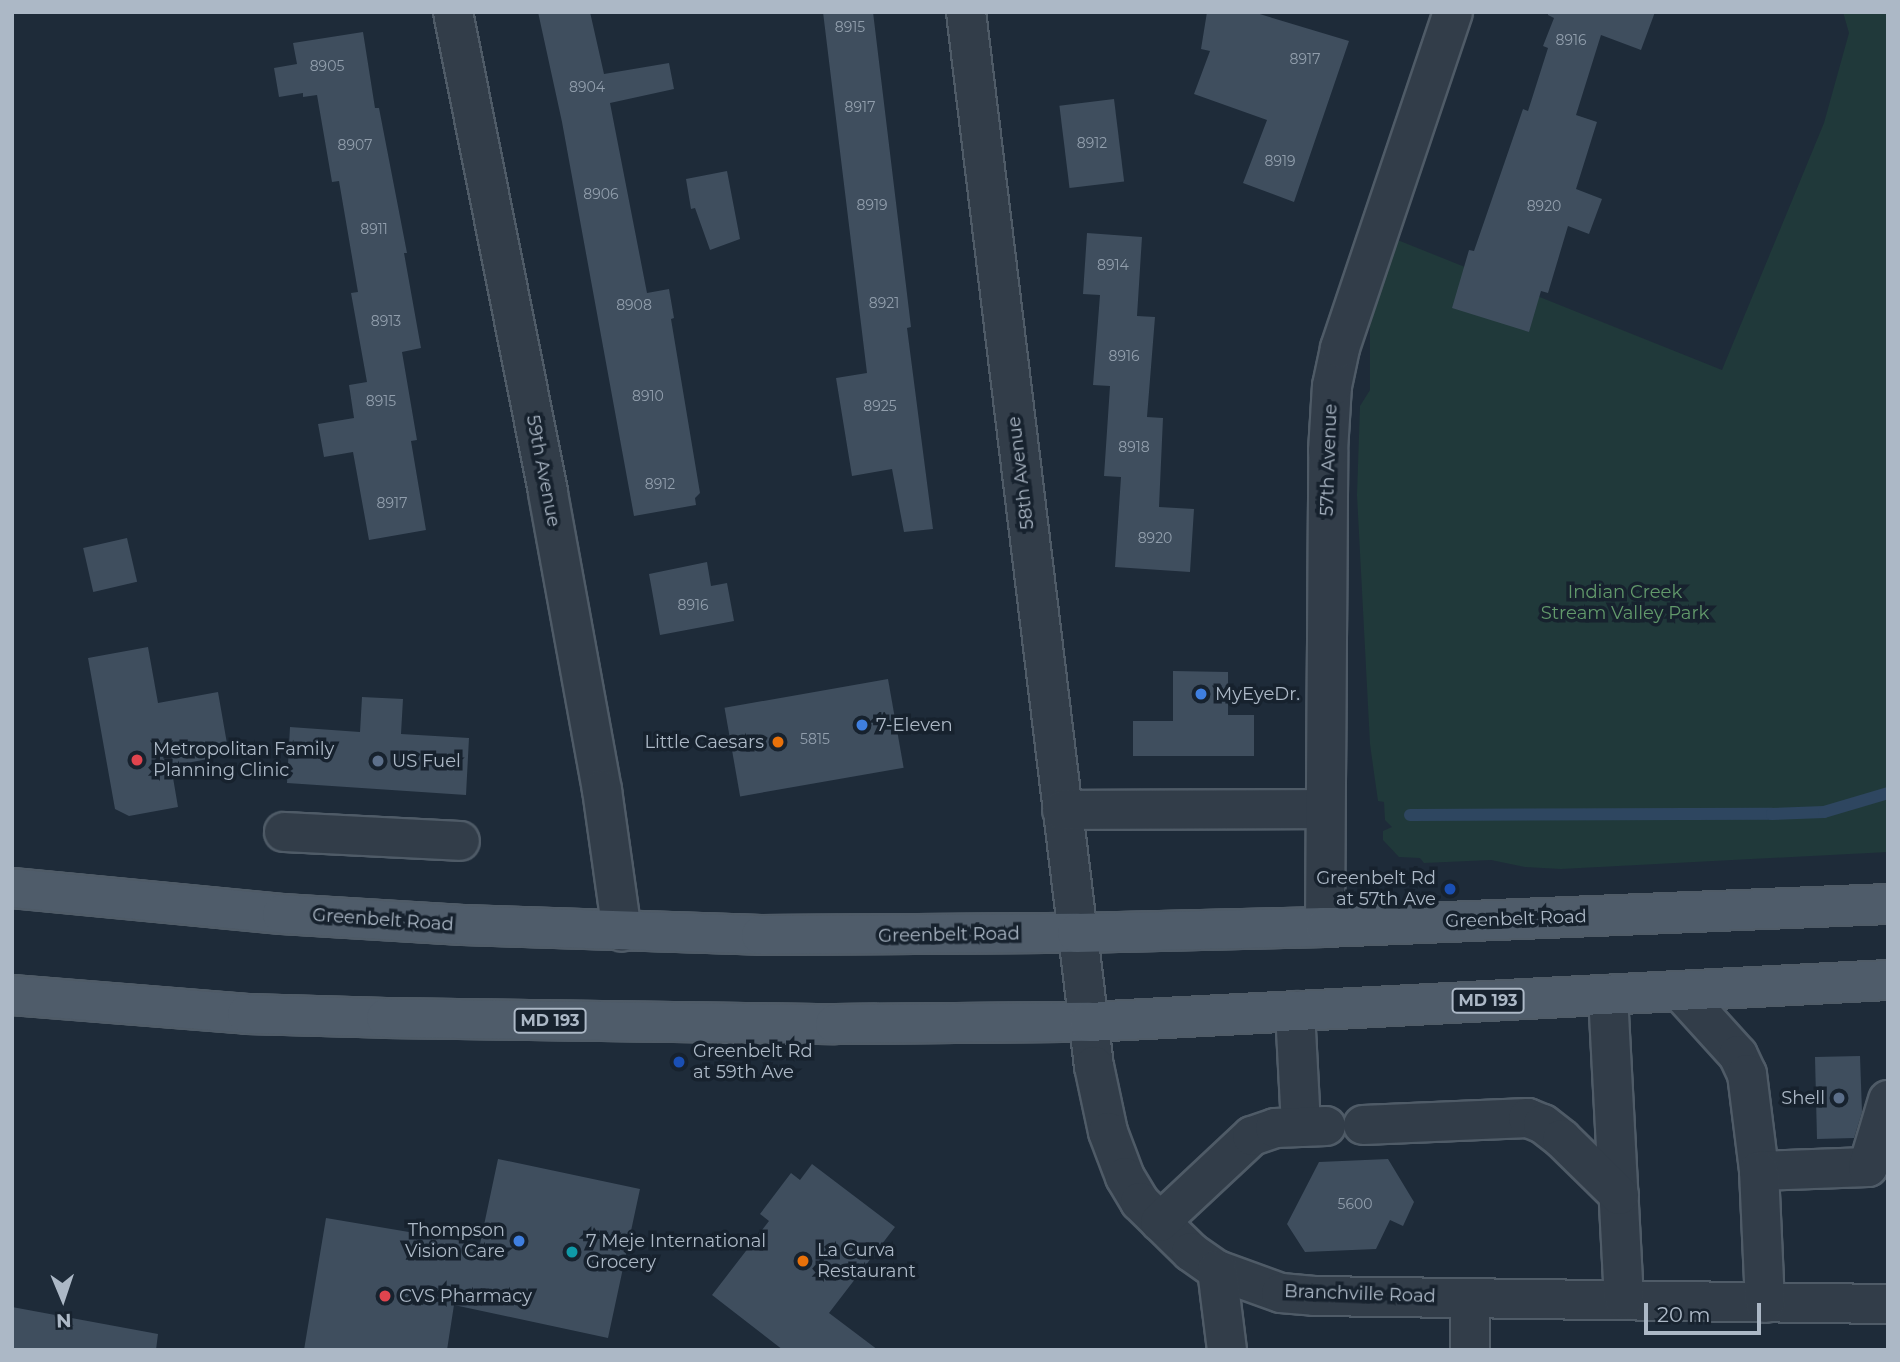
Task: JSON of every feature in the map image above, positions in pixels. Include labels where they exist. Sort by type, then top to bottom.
[{"type":"main road","name":"Greenbelt Road","points":[[12,888],[282,914],[622,932],[761,935],[1077,933],[1325,927],[1888,904]]},
{"type":"main road","name":"MD 193","points":[[12,995],[233,1013],[399,1018],[835,1024],[1089,1023],[1888,980]]},
{"type":"street","name":"59th Avenue","points":[[453,12],[550,506],[602,790],[622,932]]},
{"type":"street","name":"58th Avenue","points":[[966,12],[1077,933]]},
{"type":"street","name":"57th Avenue","points":[[1325,927],[1328,451],[1332,386],[1340,348],[1454,12]]},
{"type":"street","points":[[1062,810],[1325,808]]},
{"type":"street","points":[[284,832],[460,841]]},
{"type":"street","name":"Branchville Road","points":[[1077,933],[1102,1109],[1116,1155],[1140,1202],[1191,1252],[1217,1270],[1281,1293],[1888,1304]]},
{"type":"street","points":[[1680,991],[1738,1055],[1748,1074],[1759,1171],[1765,1303]]},
{"type":"street","points":[[1608,995],[1624,1300]]},
{"type":"street","points":[[1295,1011],[1330,1126]]},
{"type":"street","points":[[1759,1171],[1868,1167],[1888,1100]]},
{"type":"street","points":[[1160,1222],[1252,1136],[1262,1131],[1330,1126],[1528,1118],[1543,1124],[1562,1139],[1619,1195]]},
{"type":"street","points":[[1217,1270],[1227,1350]]},
{"type":"street","points":[[1470,1298],[1470,1350]]},
{"type":"green space","name":"Indian Creek Stream Valley Park","points":[[1843,12],[1888,12],[1888,852],[1561,869],[1525,867],[1491,860],[1424,863],[1420,858],[1399,857],[1383,840],[1383,831],[1392,827],[1385,820],[1384,802],[1378,801],[1370,744],[1357,495],[1360,406],[1370,390],[1370,305],[1395,239],[1722,370],[1824,123],[1849,33]]},
{"type":"building","points":[[538,12],[590,12],[604,74],[669,63],[674,89],[610,103],[647,293],[669,289],[674,318],[671,319],[700,493],[695,498],[696,505],[634,516],[562,122]]},
{"type":"building","points":[[823,12],[873,12],[911,327],[907,328],[933,529],[904,532],[892,469],[852,476],[836,378],[867,373]]},
{"type":"building","points":[[1207,12],[1253,12],[1349,41],[1294,202],[1243,183],[1267,120],[1194,94],[1210,51],[1201,49]]},
{"type":"building","points":[[1548,12],[1655,12],[1641,50],[1601,35],[1576,115],[1597,122],[1576,189],[1602,199],[1589,234],[1568,226],[1548,293],[1541,291],[1529,332],[1452,308],[1469,250],[1474,251],[1523,109],[1528,111],[1548,48],[1543,46],[1554,18],[1548,15]]},
{"type":"building","points":[[363,32],[375,108],[379,108],[407,253],[404,253],[421,348],[402,352],[417,440],[411,441],[426,530],[369,540],[353,452],[324,457],[318,424],[354,418],[349,385],[367,382],[351,293],[358,292],[339,181],[332,182],[317,95],[303,97],[303,93],[279,97],[274,68],[297,64],[293,43]]},
{"type":"building","points":[[1114,99],[1124,181],[1070,188],[1059,106]]},
{"type":"building","points":[[727,171],[740,239],[710,250],[695,208],[691,209],[686,179]]},
{"type":"building","points":[[1087,233],[1142,237],[1137,316],[1155,317],[1147,417],[1163,418],[1159,507],[1194,509],[1190,572],[1115,567],[1121,477],[1104,476],[1110,386],[1093,385],[1100,295],[1083,294]]},
{"type":"building","points":[[127,538],[137,582],[93,592],[83,548]]},
{"type":"building","points":[[707,562],[711,586],[727,583],[734,621],[660,635],[649,574]]},
{"type":"building","points":[[148,647],[158,703],[218,692],[229,755],[171,766],[178,807],[129,816],[115,809],[88,658]]},
{"type":"building","name":"MyEyeDr.","points":[[1173,671],[1228,672],[1228,715],[1254,715],[1254,756],[1133,756],[1133,721],[1173,721]]},
{"type":"building","points":[[888,679],[904,768],[740,796],[725,708]]},
{"type":"building","name":"US Fuel","points":[[362,697],[403,699],[401,734],[469,738],[466,795],[287,783],[290,727],[360,732]]},
{"type":"building","name":"Shell","points":[[1860,1056],[1862,1112],[1854,1138],[1817,1139],[1815,1057]]},
{"type":"building","points":[[498,1159],[640,1189],[608,1338],[454,1305],[447,1350],[304,1350],[326,1218],[480,1244]]},
{"type":"building","points":[[1388,1159],[1414,1202],[1403,1226],[1390,1220],[1376,1249],[1305,1252],[1287,1224],[1319,1162]]},
{"type":"building","name":"La Curva Restaurant","points":[[812,1164],[895,1227],[829,1313],[878,1350],[783,1350],[712,1295],[769,1221],[760,1214],[791,1173],[800,1180]]},
{"type":"building","points":[[12,1307],[158,1334],[156,1350],[12,1350]]},
{"type":"waterway","points":[[1410,815],[1824,812],[1888,793]]},
{"type":"place","name":"MyEyeDr.","points":[[1201,694]]},
{"type":"place","name":"7-Eleven","points":[[862,725]]},
{"type":"place","name":"Little Caesars","points":[[778,742]]},
{"type":"place","name":"Metropolitan Family Planning Clinic","points":[[137,760]]},
{"type":"place","name":"US Fuel","points":[[378,761]]},
{"type":"place","name":"Greenbelt Rd at 57th Ave","points":[[1450,889]]},
{"type":"place","name":"Greenbelt Rd at 59th Ave","points":[[679,1062]]},
{"type":"place","name":"Shell","points":[[1839,1098]]},
{"type":"place","name":"Thompson Vision Care","points":[[519,1241]]},
{"type":"place","name":"7 Meje International Grocery","points":[[572,1252]]},
{"type":"place","name":"La Curva Restaurant","points":[[803,1261]]},
{"type":"place","name":"CVS Pharmacy","points":[[385,1296]]}]
